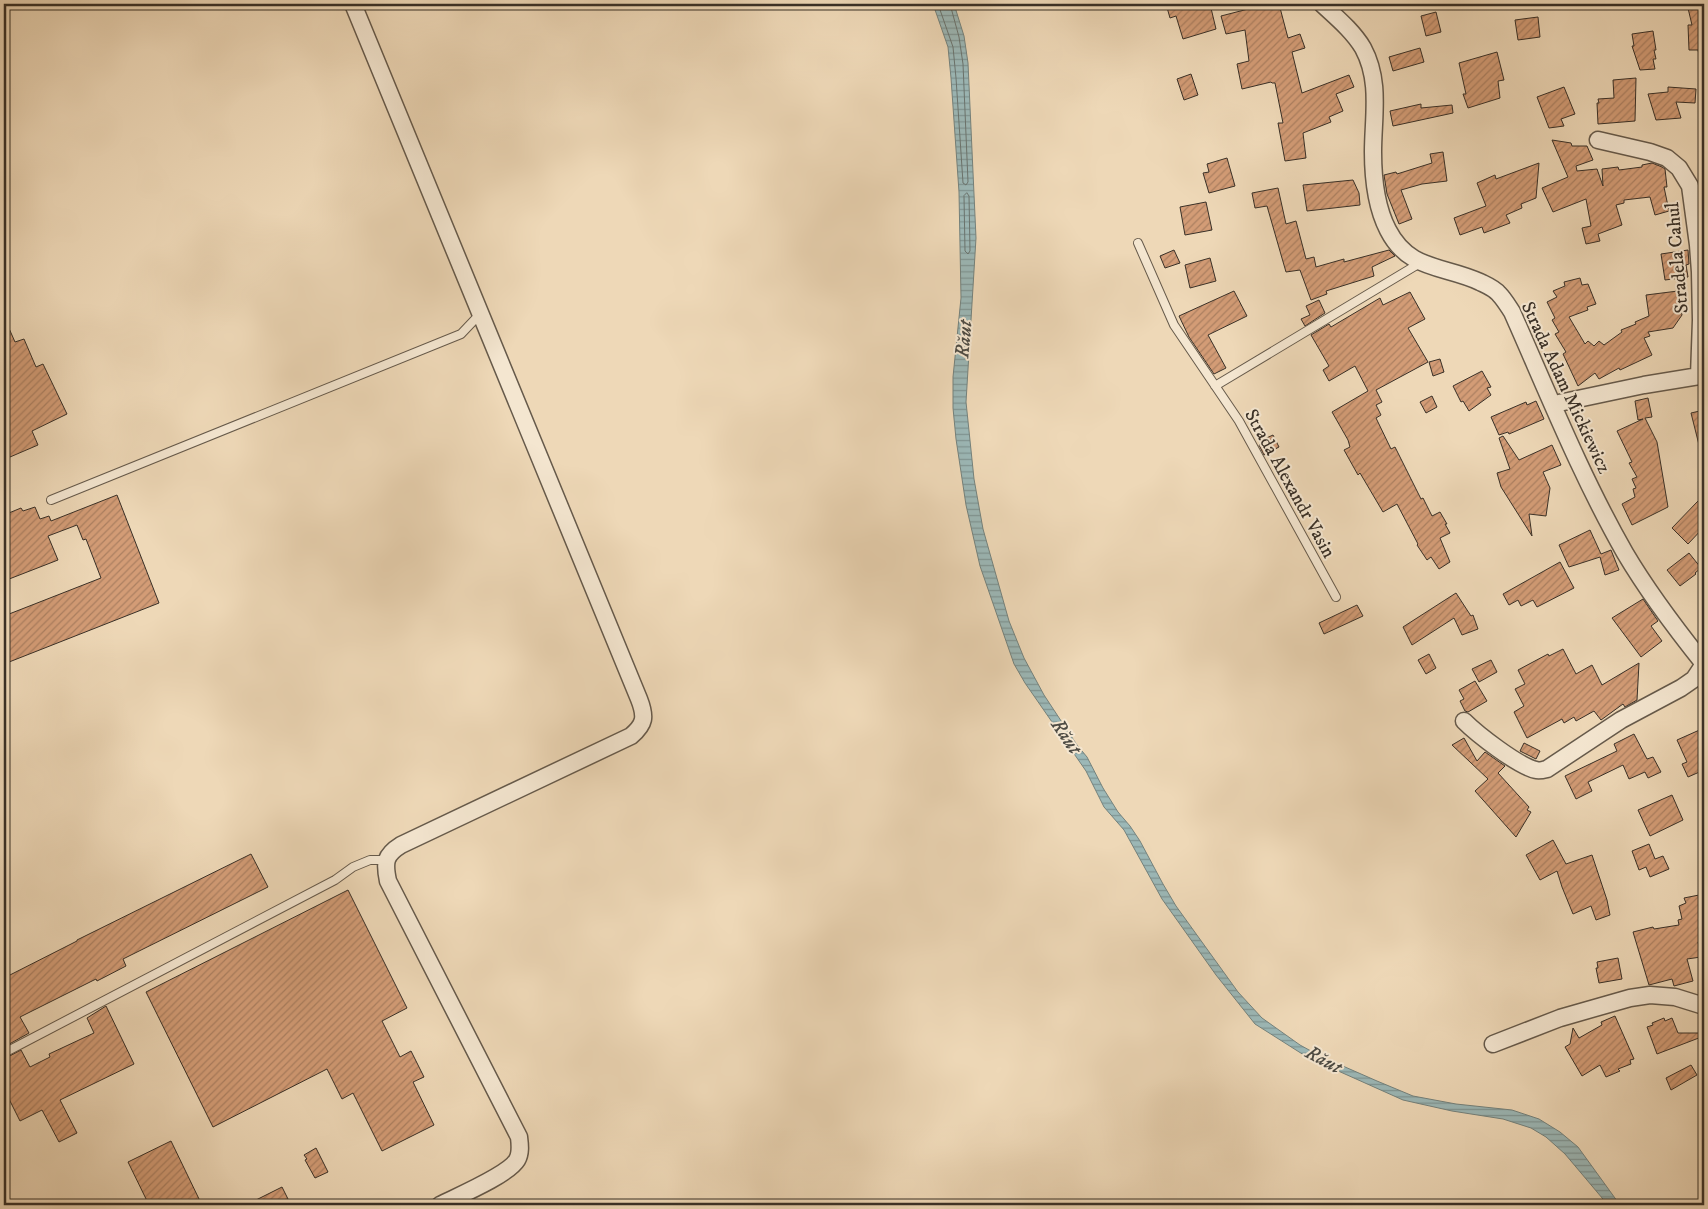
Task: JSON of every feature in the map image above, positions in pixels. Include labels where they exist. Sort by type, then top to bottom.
[{"type":"street","points":[[353,4],[640,699],[644,718],[640,728],[631,736],[401,845],[391,851],[386,860],[388,881],[520,1137],[518,1159],[509,1170],[440,1205]]},
{"type":"street","name":"Strada Adam Mickiewicz","points":[[1322,4],[1351,32],[1363,48],[1370,67],[1375,92],[1373,153],[1375,184],[1384,221],[1395,243],[1409,257],[1420,263],[1463,275],[1488,286],[1499,294],[1512,312],[1588,480],[1625,553],[1654,597],[1704,664]]},
{"type":"street","name":"Stradela Cahul","points":[[1598,140],[1650,152],[1667,158],[1679,168],[1690,186],[1700,272],[1702,376]]},
{"type":"street","points":[[1554,404],[1644,385],[1702,376]]},
{"type":"street","points":[[1464,721],[1486,739],[1522,763],[1535,770],[1547,769],[1621,720],[1681,688],[1694,679],[1704,664]]},
{"type":"street","points":[[1493,1044],[1560,1018],[1630,998],[1650,995],[1675,997],[1704,1006]]},
{"type":"lane","name":"Strada Alexandr Vasin","points":[[1138,243],[1174,325],[1239,421],[1336,597]]},
{"type":"lane","points":[[1214,386],[1420,263]]},
{"type":"lane","points":[[51,500],[461,334],[480,314]]},
{"type":"lane","points":[[4,1053],[335,880],[353,867],[370,860],[386,860]]},
{"type":"water","name":"Răut","points":[[933,4],[954,4],[964,36],[968,63],[976,238],[966,402],[974,479],[983,529],[1009,621],[1024,658],[1044,695],[1087,757],[1118,812],[1140,841],[1176,906],[1238,992],[1262,1018],[1300,1045],[1320,1056],[1413,1096],[1456,1104],[1512,1110],[1539,1119],[1560,1132],[1578,1147],[1620,1205],[1608,1205],[1565,1154],[1546,1137],[1531,1128],[1503,1119],[1452,1111],[1403,1100],[1307,1057],[1255,1024],[1216,975],[1162,899],[1124,830],[1104,807],[1086,771],[1014,664],[980,566],[966,505],[956,439],[953,377],[961,298],[959,192],[948,47]]},
{"type":"building","points":[[1166,4],[1210,4],[1216,29],[1183,39],[1176,16],[1170,18]]},
{"type":"building","points":[[1251,4],[1279,4],[1288,38],[1300,34],[1305,48],[1292,52],[1302,93],[1349,75],[1354,87],[1336,94],[1343,111],[1329,117],[1331,122],[1303,133],[1306,158],[1285,161],[1278,123],[1283,123],[1275,83],[1271,82],[1242,89],[1237,64],[1249,61],[1245,30],[1226,34],[1221,16],[1252,8]]},
{"type":"building","points":[[1687,4],[1702,4],[1704,14],[1704,55],[1699,55],[1698,50],[1689,50],[1688,25],[1692,25]]},
{"type":"building","points":[[1436,12],[1441,32],[1426,36],[1421,16]]},
{"type":"building","points":[[1538,17],[1540,37],[1518,40],[1515,20]]},
{"type":"building","points":[[1653,31],[1656,50],[1654,50],[1656,59],[1653,59],[1655,69],[1640,70],[1632,46],[1634,46],[1632,34]]},
{"type":"building","points":[[1420,48],[1424,62],[1393,71],[1389,57]]},
{"type":"building","points":[[1497,52],[1504,80],[1498,81],[1500,98],[1468,108],[1463,94],[1466,94],[1459,63]]},
{"type":"building","points":[[1191,74],[1198,95],[1184,100],[1177,79]]},
{"type":"building","points":[[1636,78],[1635,121],[1598,124],[1598,99],[1614,98],[1613,80]]},
{"type":"building","points":[[1564,87],[1575,114],[1561,119],[1564,126],[1549,128],[1537,97]]},
{"type":"building","points":[[1668,87],[1696,89],[1695,103],[1676,102],[1681,118],[1656,120],[1648,94],[1668,92]]},
{"type":"building","points":[[1421,104],[1421,108],[1452,105],[1453,113],[1393,126],[1390,111]]},
{"type":"building","points":[[1552,140],[1571,143],[1572,146],[1587,146],[1593,160],[1576,166],[1577,171],[1597,169],[1603,186],[1602,169],[1618,167],[1619,170],[1642,167],[1642,165],[1652,163],[1662,167],[1665,169],[1667,187],[1664,187],[1669,211],[1655,215],[1650,197],[1624,200],[1624,203],[1616,205],[1622,225],[1598,234],[1600,241],[1586,244],[1582,228],[1591,226],[1586,199],[1553,212],[1542,188],[1568,177]]},
{"type":"building","points":[[1443,152],[1447,181],[1422,184],[1401,190],[1412,219],[1399,224],[1387,194],[1384,175],[1396,172],[1397,174],[1432,163],[1430,154]]},
{"type":"building","points":[[1227,158],[1235,186],[1209,193],[1203,173],[1209,172],[1207,164]]},
{"type":"building","points":[[1539,163],[1536,198],[1521,204],[1522,208],[1506,215],[1510,223],[1484,233],[1482,227],[1460,235],[1454,218],[1486,206],[1477,183],[1495,175],[1496,179]]},
{"type":"building","points":[[1353,180],[1359,193],[1360,205],[1307,211],[1303,185]]},
{"type":"building","points":[[1278,188],[1286,224],[1296,221],[1306,259],[1314,257],[1316,267],[1389,250],[1395,256],[1372,267],[1374,276],[1326,291],[1327,294],[1311,300],[1300,270],[1286,272],[1267,206],[1255,208],[1252,193]]},
{"type":"building","points":[[1206,202],[1212,230],[1185,235],[1180,207]]},
{"type":"building","points":[[1174,250],[1180,263],[1165,268],[1160,256]]},
{"type":"building","points":[[1688,250],[1689,264],[1686,265],[1688,277],[1665,280],[1661,254]]},
{"type":"building","points":[[1210,258],[1216,281],[1190,288],[1185,265]]},
{"type":"building","points":[[1580,278],[1582,285],[1588,284],[1596,304],[1587,307],[1588,310],[1569,317],[1585,344],[1588,341],[1594,346],[1599,341],[1604,345],[1622,332],[1621,330],[1649,316],[1646,295],[1678,291],[1682,315],[1673,328],[1648,332],[1650,336],[1644,338],[1652,355],[1620,370],[1619,368],[1599,379],[1595,373],[1578,386],[1563,354],[1566,352],[1555,334],[1559,332],[1552,320],[1555,318],[1547,302],[1557,297],[1553,291],[1565,286],[1564,282]]},
{"type":"building","points":[[1234,291],[1247,316],[1208,335],[1226,368],[1214,374],[1189,337],[1179,316]]},
{"type":"building","points":[[1410,292],[1425,319],[1408,328],[1428,362],[1376,390],[1382,402],[1376,405],[1381,415],[1376,418],[1391,449],[1395,447],[1421,499],[1423,498],[1432,516],[1440,512],[1447,524],[1445,524],[1450,533],[1440,538],[1450,562],[1439,569],[1431,557],[1427,560],[1417,545],[1397,504],[1383,512],[1344,450],[1350,447],[1348,440],[1332,412],[1368,391],[1355,366],[1329,381],[1323,370],[1329,366],[1311,335],[1329,324],[1331,327],[1380,298],[1383,305]]},
{"type":"building","points":[[1319,300],[1325,313],[1305,326],[1301,319],[1310,315],[1306,306]]},
{"type":"building","points":[[4,317],[15,342],[24,339],[36,367],[43,364],[67,414],[32,431],[38,445],[10,457],[4,444]]},
{"type":"building","points":[[1440,359],[1444,372],[1433,376],[1429,362]]},
{"type":"building","points":[[1482,371],[1491,387],[1487,388],[1491,395],[1469,411],[1463,401],[1461,402],[1453,386]]},
{"type":"building","points":[[1432,396],[1437,407],[1426,413],[1420,402]]},
{"type":"building","points":[[1648,398],[1652,417],[1645,418],[1657,442],[1668,507],[1632,525],[1622,504],[1635,497],[1633,489],[1636,488],[1632,479],[1637,477],[1629,463],[1632,462],[1617,431],[1643,419],[1638,420],[1635,401]]},
{"type":"building","points":[[1536,401],[1544,419],[1509,434],[1508,432],[1499,435],[1491,417],[1526,402],[1527,405]]},
{"type":"building","points":[[1704,410],[1704,448],[1700,449],[1691,413]]},
{"type":"building","points":[[1273,435],[1279,447],[1264,455],[1259,445],[1262,443],[1260,441]]},
{"type":"building","points":[[1503,436],[1519,460],[1552,445],[1561,465],[1543,472],[1550,488],[1546,516],[1529,514],[1532,536],[1501,487],[1497,473],[1510,469],[1499,438]]},
{"type":"building","points":[[117,495],[159,603],[4,664],[4,616],[101,578],[86,539],[83,540],[77,525],[48,536],[58,560],[4,581],[4,515],[21,508],[23,511],[35,507],[40,519],[49,516],[51,521]]},
{"type":"building","points":[[1698,501],[1704,508],[1704,527],[1688,544],[1672,528]]},
{"type":"building","points":[[1590,530],[1601,554],[1611,550],[1619,570],[1605,575],[1600,557],[1569,567],[1559,545]]},
{"type":"building","points":[[1689,553],[1701,568],[1680,586],[1667,570]]},
{"type":"building","points":[[1560,562],[1574,588],[1537,607],[1533,600],[1521,606],[1518,600],[1509,605],[1503,594]]},
{"type":"building","points":[[1456,593],[1471,616],[1473,615],[1478,629],[1462,635],[1454,618],[1412,645],[1403,627]]},
{"type":"building","points":[[1643,599],[1658,621],[1651,626],[1662,641],[1641,657],[1612,618]]},
{"type":"building","points":[[1357,605],[1363,616],[1324,634],[1319,623]]},
{"type":"building","points":[[1563,649],[1576,674],[1592,665],[1602,685],[1639,663],[1637,700],[1625,707],[1623,704],[1601,720],[1594,711],[1576,721],[1574,717],[1564,723],[1562,719],[1527,738],[1514,712],[1524,706],[1515,689],[1525,684],[1518,670],[1548,654],[1549,656]]},
{"type":"building","points":[[1429,654],[1436,668],[1426,674],[1418,660]]},
{"type":"building","points":[[1491,660],[1497,672],[1479,682],[1472,669]]},
{"type":"building","points":[[1475,681],[1487,701],[1468,712],[1465,711],[1460,701],[1464,699],[1459,690]]},
{"type":"building","points":[[1704,728],[1704,770],[1688,777],[1682,764],[1687,762],[1677,740]]},
{"type":"building","points":[[1634,734],[1647,759],[1653,757],[1661,772],[1648,778],[1645,772],[1629,779],[1623,765],[1588,782],[1592,791],[1576,799],[1565,776],[1617,751],[1614,744]]},
{"type":"building","points":[[1464,738],[1477,761],[1485,752],[1505,766],[1498,773],[1529,807],[1527,810],[1531,812],[1516,837],[1475,791],[1488,779],[1452,745]]},
{"type":"building","points":[[1524,743],[1540,751],[1536,759],[1520,751]]},
{"type":"building","points":[[1672,795],[1683,820],[1650,836],[1638,810]]},
{"type":"building","points":[[1553,840],[1566,864],[1592,855],[1610,915],[1596,920],[1591,906],[1573,914],[1557,871],[1540,880],[1526,855]]},
{"type":"building","points":[[1649,844],[1655,859],[1663,856],[1669,869],[1650,877],[1646,867],[1639,870],[1632,851]]},
{"type":"building","points":[[251,854],[268,887],[123,959],[126,966],[20,1017],[29,1033],[4,1047],[4,978]]},
{"type":"building","points":[[348,890],[407,1008],[382,1021],[400,1057],[411,1051],[424,1077],[413,1082],[434,1125],[382,1151],[353,1093],[342,1099],[327,1069],[213,1127],[146,992]]},
{"type":"building","points":[[1704,894],[1704,914],[1702,915],[1704,928],[1702,928],[1704,940],[1698,942],[1701,957],[1687,959],[1693,981],[1674,986],[1672,979],[1649,985],[1633,932],[1653,927],[1654,929],[1679,925],[1678,920],[1682,919],[1679,906],[1686,903],[1684,898]]},
{"type":"building","points":[[1618,958],[1622,979],[1599,983],[1596,968],[1598,968],[1597,962]]},
{"type":"building","points":[[106,1006],[134,1064],[60,1100],[77,1133],[59,1142],[42,1110],[20,1121],[4,1089],[4,1059],[21,1050],[30,1067],[50,1057],[49,1054],[94,1033],[87,1018]]},
{"type":"building","points":[[1615,1016],[1634,1059],[1630,1060],[1631,1064],[1618,1069],[1620,1071],[1606,1077],[1600,1065],[1582,1076],[1565,1047],[1570,1044],[1573,1028],[1579,1038],[1602,1025],[1601,1022]]},
{"type":"building","points":[[1664,1018],[1665,1021],[1672,1018],[1678,1033],[1704,1033],[1704,1036],[1657,1054],[1647,1027]]},
{"type":"building","points":[[1691,1065],[1697,1075],[1671,1090],[1666,1078]]},
{"type":"building","points":[[171,1141],[200,1201],[192,1205],[149,1205],[128,1162]]},
{"type":"building","points":[[316,1148],[328,1172],[315,1178],[304,1155]]},
{"type":"building","points":[[282,1187],[291,1205],[246,1205]]}]
